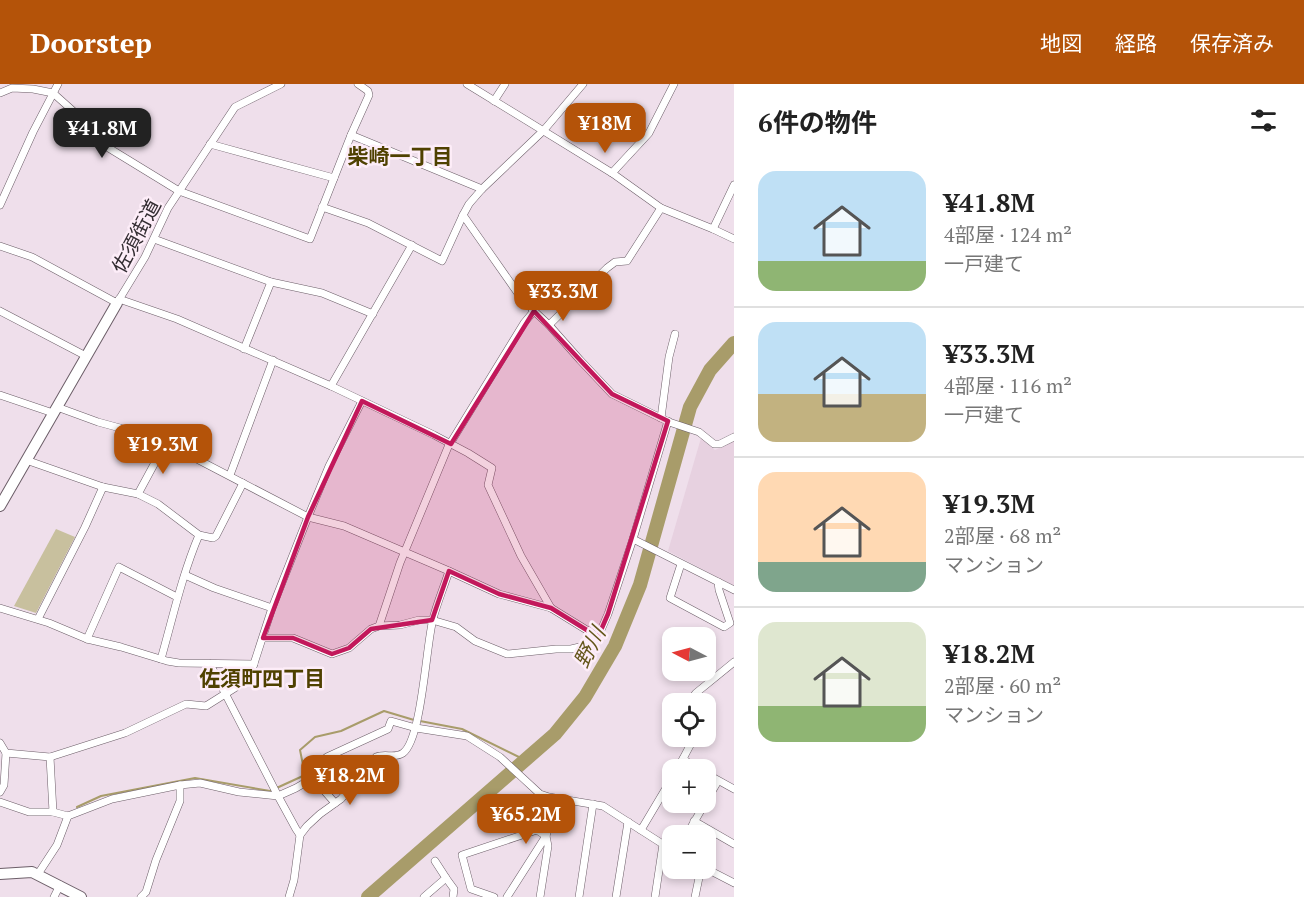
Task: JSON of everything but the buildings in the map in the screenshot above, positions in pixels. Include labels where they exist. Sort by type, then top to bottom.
[{"type":"street","points":[[0,205],[58,84]]},
{"type":"street","name":"佐須街道","points":[[118,301],[138,270],[168,208],[235,107],[281,84]]},
{"type":"street","points":[[0,93],[12,88],[53,93],[81,118],[94,139],[179,191],[310,239],[369,95],[368,91],[358,84]]},
{"type":"street","points":[[467,84],[612,173],[661,208],[734,239]]},
{"type":"street","points":[[494,101],[505,84]]},
{"type":"street","points":[[322,207],[368,224],[442,261],[469,204],[544,130],[583,84]]},
{"type":"street","points":[[612,173],[649,133],[674,84]]},
{"type":"street","points":[[351,135],[482,189]]},
{"type":"street","points":[[210,144],[334,178]]},
{"type":"street","points":[[713,229],[734,185]]},
{"type":"street","points":[[549,325],[607,268],[615,262],[627,261],[661,208]]},
{"type":"street","points":[[463,215],[517,292],[612,394],[666,421],[699,432],[714,444],[720,444],[734,437]]},
{"type":"street","points":[[154,239],[271,282],[322,294],[373,314]]},
{"type":"street","points":[[331,386],[412,245]]},
{"type":"street","points":[[0,246],[32,257],[118,301],[177,319],[331,386],[451,443],[492,468],[488,485],[521,556],[551,608]]},
{"type":"street","points":[[244,349],[271,282]]},
{"type":"street","points":[[2,499],[118,301]]},
{"type":"street","points":[[0,310],[86,356]]},
{"type":"street","points":[[379,626],[396,573],[448,447],[534,311]]},
{"type":"street","points":[[263,638],[293,638],[332,654],[349,648],[379,626],[400,625],[419,620],[432,620],[456,627],[475,641],[507,654],[571,649],[584,646],[598,637],[634,539],[666,421],[669,357],[675,334]]},
{"type":"street","points":[[230,475],[273,360]]},
{"type":"street","points":[[0,395],[120,428],[165,444],[230,475],[308,517],[344,526],[499,594],[551,608],[598,637]]},
{"type":"street","points":[[6,753],[50,757],[125,733],[186,704],[206,706],[249,679],[272,608],[308,517],[329,466],[362,400]]},
{"type":"street","points":[[138,494],[165,444]]},
{"type":"street","points":[[26,460],[103,487],[138,494],[158,504],[199,535],[213,538],[243,483]]},
{"type":"street","points":[[38,619],[103,487]]},
{"type":"street","points":[[161,659],[177,597],[199,535]]},
{"type":"street","points":[[634,539],[734,590]]},
{"type":"street","points":[[681,564],[670,598],[724,627],[730,623],[718,582]]},
{"type":"street","points":[[87,639],[119,567],[177,597]]},
{"type":"street","points":[[289,897],[294,880],[300,835],[307,826],[340,799],[376,757],[394,756],[403,753],[408,747],[416,728],[432,620],[449,571]]},
{"type":"street","points":[[185,575],[214,588],[272,608]]},
{"type":"street","points":[[0,609],[38,619],[87,639],[179,663],[254,664]]},
{"type":"street","points":[[696,693],[734,662]]},
{"type":"street","points":[[210,664],[300,835]]},
{"type":"street","points":[[335,803],[313,778],[312,768],[327,757],[388,729],[391,721],[416,728],[467,736],[502,759],[540,794],[603,806],[662,843]]},
{"type":"street","points":[[0,743],[6,753],[4,785],[0,792]]},
{"type":"street","points":[[683,759],[689,747]]},
{"type":"street","points":[[50,757],[53,812]]},
{"type":"street","points":[[0,802],[29,812],[53,812],[68,816],[112,799],[180,785],[200,783],[239,792],[278,796],[313,778]]},
{"type":"street","points":[[692,825],[718,781],[734,789]]},
{"type":"street","points":[[141,897],[146,892],[156,860],[180,801],[180,785]]},
{"type":"street","points":[[641,830],[662,795]]},
{"type":"street","points":[[507,897],[546,836],[557,798]]},
{"type":"street","points":[[579,897],[593,804]]},
{"type":"street","points":[[38,874],[57,844],[68,816]]},
{"type":"street","points":[[694,821],[734,844]]},
{"type":"street","points":[[616,897],[628,822]]},
{"type":"street","points":[[494,897],[471,889],[462,855],[537,830],[546,836],[548,846],[540,897]]},
{"type":"street","points":[[655,897],[662,851]]},
{"type":"street","points":[[435,861],[454,889],[453,897]]},
{"type":"street","points":[[0,874],[32,872],[81,897]]},
{"type":"street","points":[[716,874],[734,883]]},
{"type":"street","points":[[424,897],[446,878]]},
{"type":"street","points":[[695,897],[700,879]]},
{"type":"street","points":[[54,897],[60,885]]},
{"type":"highlighted area","points":[[534,311],[612,394],[668,421],[608,614],[598,637],[551,608],[499,594],[449,571],[432,620],[371,629],[349,648],[332,654],[293,638],[263,638],[308,517],[362,401],[451,444]]},
{"type":"shaded area","points":[[701,438],[715,450],[734,441],[734,586],[668,551]]},
{"type":"shaded area","points":[[56,529],[75,537],[36,613],[14,606]]},
{"type":"waterway","name":"野川","points":[[368,897],[555,734],[585,697],[615,646],[640,585],[690,407],[710,370],[734,343]]},
{"type":"waterway","points":[[77,807],[101,796],[195,778],[270,791],[305,775],[300,750],[315,737],[341,731],[384,711],[414,720]]},
{"type":"waterway","points":[[420,721],[462,729],[525,760]]},
{"type":"district","name":"柴崎一丁目","points":[[400,156]]},
{"type":"district","name":"佐須町四丁目","points":[[262,678]]}]
